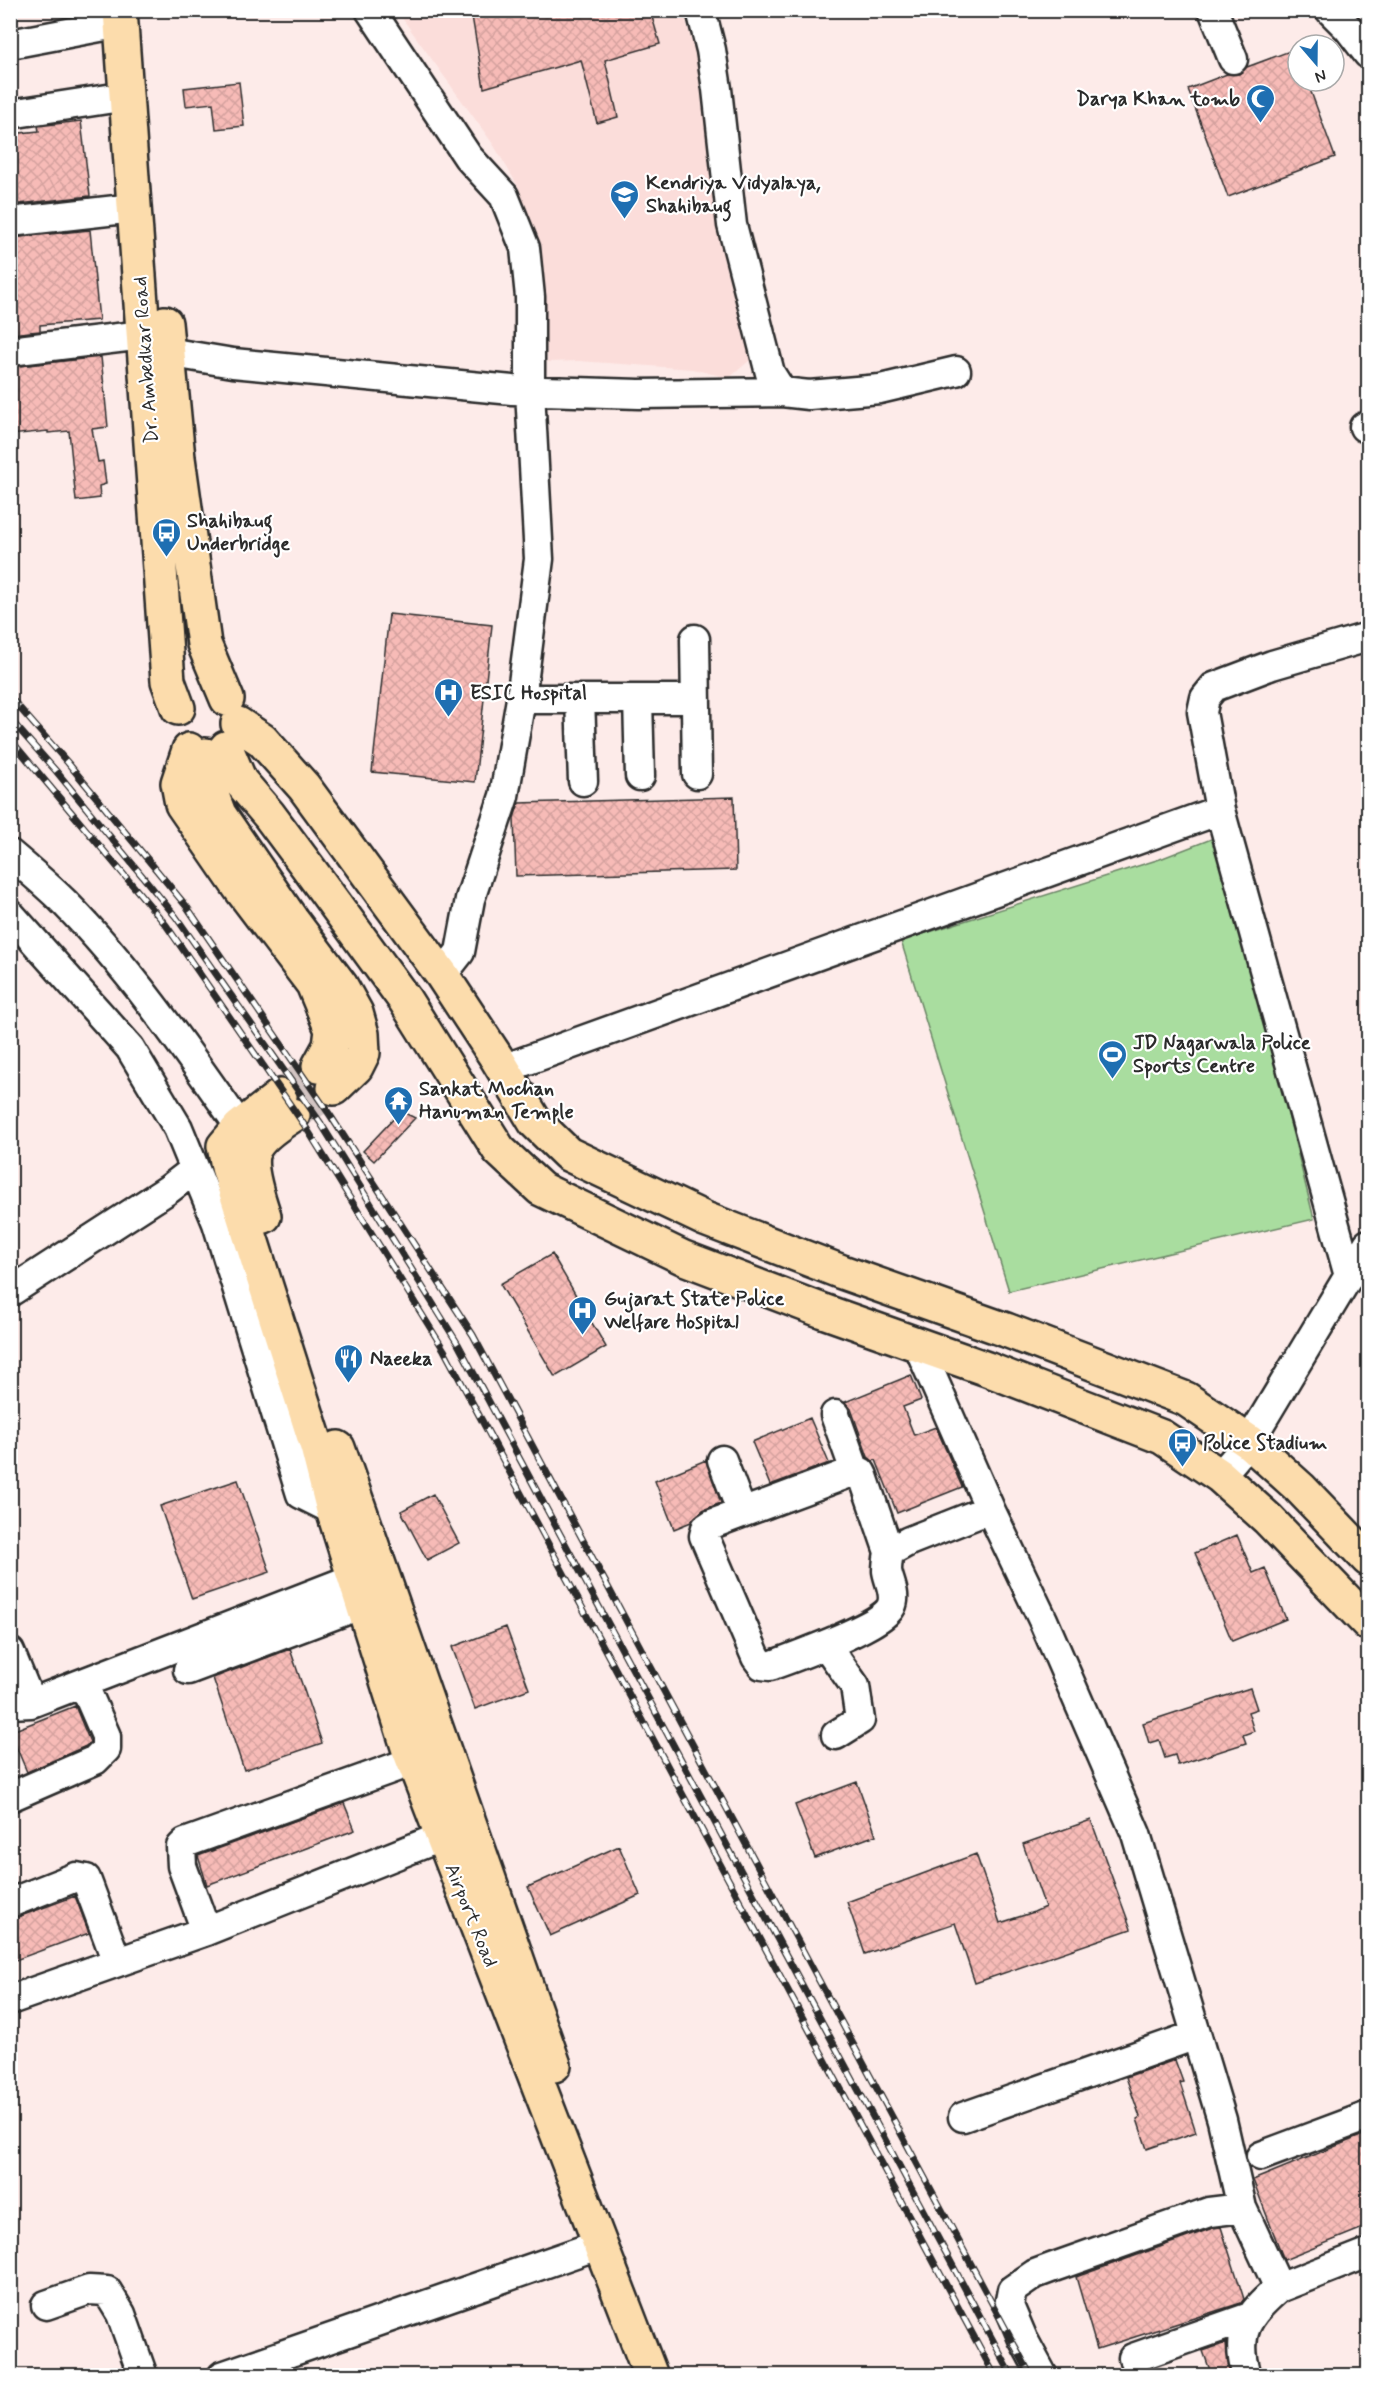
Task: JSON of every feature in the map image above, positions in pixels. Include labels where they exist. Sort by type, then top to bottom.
[{"type":"main road","name":"Dr. Ambedkar Road","points":[[127,15],[127,96],[134,208],[155,344],[178,458],[217,735],[182,744],[174,727],[178,708],[168,681],[155,344],[127,15]]},
{"type":"main road","points":[[178,708],[183,701],[200,692],[219,694],[217,735],[210,790],[219,814],[293,922],[341,986],[356,1013],[362,1034],[363,1053],[356,1067],[326,1077]]},
{"type":"main road","points":[[217,735],[262,740],[304,787],[442,975],[535,1122],[568,1154],[716,1223],[1186,1399],[1249,1442],[1300,1488],[1368,1559]]},
{"type":"main road","points":[[217,735],[240,782],[269,815],[405,1000],[500,1150],[541,1189],[684,1258],[1162,1437],[1220,1476],[1268,1519],[1368,1623]]},
{"type":"main road","points":[[286,1106],[252,1155],[255,1188],[328,1449],[228,1167],[224,1146],[240,1127],[286,1106]]},
{"type":"main road","name":"Airport Road","points":[[328,1449],[344,1506],[671,2376]]},
{"type":"main road","name":"Airport Road","points":[[344,1506],[358,1591],[410,1754],[651,2376]]},
{"type":"street","points":[[370,10],[468,157],[504,196],[525,248],[530,297],[530,391],[539,559],[521,699],[504,796],[470,899],[460,952],[442,975]]},
{"type":"street","points":[[701,10],[711,50],[717,89],[732,225],[770,373],[782,392]]},
{"type":"street","points":[[1213,10],[1233,59]]},
{"type":"street","points":[[1330,10],[1348,28],[1368,54]]},
{"type":"street","points":[[10,44],[127,15]]},
{"type":"street","points":[[10,114],[127,96]]},
{"type":"street","points":[[10,222],[134,208]]},
{"type":"street","points":[[10,351],[155,344],[232,363],[530,391],[639,394],[782,392],[809,395],[880,389],[956,371]]},
{"type":"street","points":[[1349,1276],[1220,810],[1203,712],[1205,698],[1214,687],[1272,665],[1368,637]]},
{"type":"street","points":[[694,639],[698,774]]},
{"type":"street","points":[[521,699],[696,699]]},
{"type":"street","points":[[580,699],[583,781]]},
{"type":"street","points":[[638,699],[640,776]]},
{"type":"street","points":[[503,1069],[1220,810]]},
{"type":"street","points":[[10,854],[65,903],[119,964],[170,1027],[240,1127]]},
{"type":"street","points":[[10,914],[130,1048],[178,1128],[217,1223],[301,1494],[344,1506]]},
{"type":"street","points":[[10,1292],[169,1189],[195,1169]]},
{"type":"street","points":[[1220,1476],[1249,1442],[1368,1244]]},
{"type":"street","points":[[918,1345],[990,1509],[1043,1620],[1136,1834],[1222,2120],[1242,2208],[1280,2288]]},
{"type":"street","points":[[835,1415],[855,1471]]},
{"type":"street","points":[[722,1460],[742,1513]]},
{"type":"street","points":[[855,1471],[861,1472],[863,1476],[889,1552],[887,1570],[893,1593],[891,1607],[884,1616],[826,1645],[770,1666],[762,1665],[756,1657],[704,1536],[706,1528],[855,1471]]},
{"type":"street","points":[[889,1552],[909,1541],[990,1509]]},
{"type":"street","points":[[188,1670],[358,1591]]},
{"type":"street","points":[[10,1652],[21,1704],[358,1591]]},
{"type":"street","points":[[826,1645],[855,1686],[860,1720],[836,1735]]},
{"type":"street","points":[[10,1797],[95,1760],[106,1749],[106,1736],[83,1683]]},
{"type":"street","points":[[260,1803],[410,1754]]},
{"type":"street","points":[[206,1930],[182,1866],[181,1847],[185,1843],[410,1754]]},
{"type":"street","points":[[10,2000],[206,1930],[441,1837]]},
{"type":"street","points":[[10,1903],[76,1877],[86,1880],[117,1962]]},
{"type":"street","points":[[963,2116],[1196,2035]]},
{"type":"street","points":[[1262,2156],[1368,2116]]},
{"type":"street","points":[[1043,2376],[1023,2339],[1009,2306],[1012,2290],[1035,2274],[1051,2268],[1209,2212],[1242,2208]]},
{"type":"street","points":[[222,2376],[601,2244]]},
{"type":"street","points":[[1247,2376],[1241,2357],[1241,2341],[1250,2317],[1261,2304],[1280,2288],[1368,2253]]},
{"type":"street","points":[[46,2305],[89,2290],[108,2291],[121,2314],[143,2376]]},
{"type":"street","points":[[1133,2358],[1250,2317]]},
{"type":"shaded area","name":"Kendriya Vidyalaya, Shahibaug","points":[[397,11],[683,11],[700,69],[706,118],[743,333],[750,360],[729,378],[692,369],[579,361],[548,362],[536,252],[518,186],[493,144]]},
{"type":"green space","name":"JD Nagarwala Police Sports Centre","points":[[1219,836],[1314,1219],[1009,1291],[901,941],[1160,859]]},
{"type":"building","points":[[471,10],[650,10],[660,44],[605,60],[618,117],[597,123],[581,60],[484,88]]},
{"type":"building","name":"Darya Khan tomb","points":[[1286,52],[1286,93],[1311,93],[1335,157],[1228,197],[1188,89],[1227,74],[1239,74],[1247,67]]},
{"type":"building","points":[[239,82],[244,126],[216,129],[213,103],[186,106],[184,88]]},
{"type":"building","points":[[81,121],[90,196],[10,205],[10,134],[39,131],[38,126]]},
{"type":"building","points":[[90,230],[99,320],[40,325],[40,331],[10,334],[10,238]]},
{"type":"building","points":[[101,357],[108,427],[92,429],[98,462],[103,461],[106,484],[99,486],[100,498],[76,501],[69,431],[10,435],[10,367]]},
{"type":"building","points":[[389,614],[492,625],[475,782],[372,772]]},
{"type":"building","points":[[734,797],[736,870],[516,876],[514,818],[519,803]]},
{"type":"building","points":[[401,1111],[415,1118],[374,1161],[363,1151]]},
{"type":"building","points":[[552,1254],[606,1347],[555,1377],[500,1284]]},
{"type":"building","points":[[911,1375],[921,1400],[903,1407],[914,1435],[936,1427],[962,1487],[897,1513],[876,1460],[873,1461],[868,1457],[851,1409],[845,1402]]},
{"type":"building","points":[[810,1418],[829,1463],[770,1485],[752,1442]]},
{"type":"building","points":[[706,1460],[721,1503],[703,1510],[691,1522],[674,1529],[655,1481]]},
{"type":"building","points":[[238,1480],[270,1572],[192,1599],[160,1506]]},
{"type":"building","points":[[433,1494],[459,1543],[427,1560],[401,1511]]},
{"type":"building","points":[[1237,1535],[1253,1573],[1265,1568],[1286,1619],[1232,1641],[1195,1553]]},
{"type":"building","points":[[506,1627],[529,1689],[475,1709],[452,1647]]},
{"type":"building","points":[[290,1649],[322,1743],[244,1770],[213,1678]]},
{"type":"building","points":[[1250,1688],[1257,1709],[1248,1712],[1254,1731],[1243,1735],[1246,1743],[1178,1765],[1175,1755],[1165,1758],[1159,1740],[1149,1743],[1143,1723]]},
{"type":"building","points":[[75,1706],[90,1742],[86,1746],[27,1772],[10,1732]]},
{"type":"building","points":[[857,1782],[876,1835],[815,1858],[795,1805]]},
{"type":"building","points":[[344,1803],[355,1830],[207,1885],[198,1856]]},
{"type":"building","points":[[1091,1820],[1131,1929],[975,1983],[955,1923],[865,1954],[847,1902],[976,1854],[1000,1923],[1034,1912],[1045,1907],[1023,1844]]},
{"type":"building","points":[[619,1846],[640,1895],[550,1936],[528,1887]]},
{"type":"building","points":[[75,1896],[89,1933],[10,1962],[10,1920]]},
{"type":"building","points":[[1175,2060],[1196,2132],[1147,2149],[1137,2119],[1140,2117],[1126,2077]]},
{"type":"building","points":[[1368,2133],[1368,2226],[1284,2260],[1253,2180]]},
{"type":"building","points":[[1221,2227],[1244,2299],[1241,2303],[1097,2349],[1076,2277]]},
{"type":"building","points":[[1226,2343],[1230,2376],[1212,2376],[1203,2351]]},
{"type":"tunnel","points":[[280,1096],[319,1066]]},
{"type":"tunnel","points":[[293,1115],[334,1088]]},
{"type":"railway","points":[[10,697],[68,763],[187,907],[330,1115],[473,1335],[1031,2376]]},
{"type":"railway","points":[[10,719],[56,771],[176,917],[320,1122],[458,1344],[1012,2376]]},
{"type":"railway","points":[[10,739],[166,925],[307,1129],[444,1350],[995,2376]]},
{"type":"place","name":"Darya Khan tomb","points":[[1261,124]]},
{"type":"place","name":"Kendriya Vidyalaya, Shahibaug","points":[[625,220]]},
{"type":"place","name":"Shahibaug Underbridge","points":[[166,558]]},
{"type":"place","name":"ESIC Hospital","points":[[449,718]]},
{"type":"place","name":"JD Nagarwala Police Sports Centre","points":[[1112,1080]]},
{"type":"place","name":"Sankat Mochan Hanuman Temple","points":[[398,1126]]},
{"type":"place","name":"Gujarat State Police Welfare Hospital","points":[[583,1336]]},
{"type":"place","name":"Naeeka","points":[[349,1384]]},
{"type":"place","name":"Police Stadium","points":[[1182,1468]]}]
